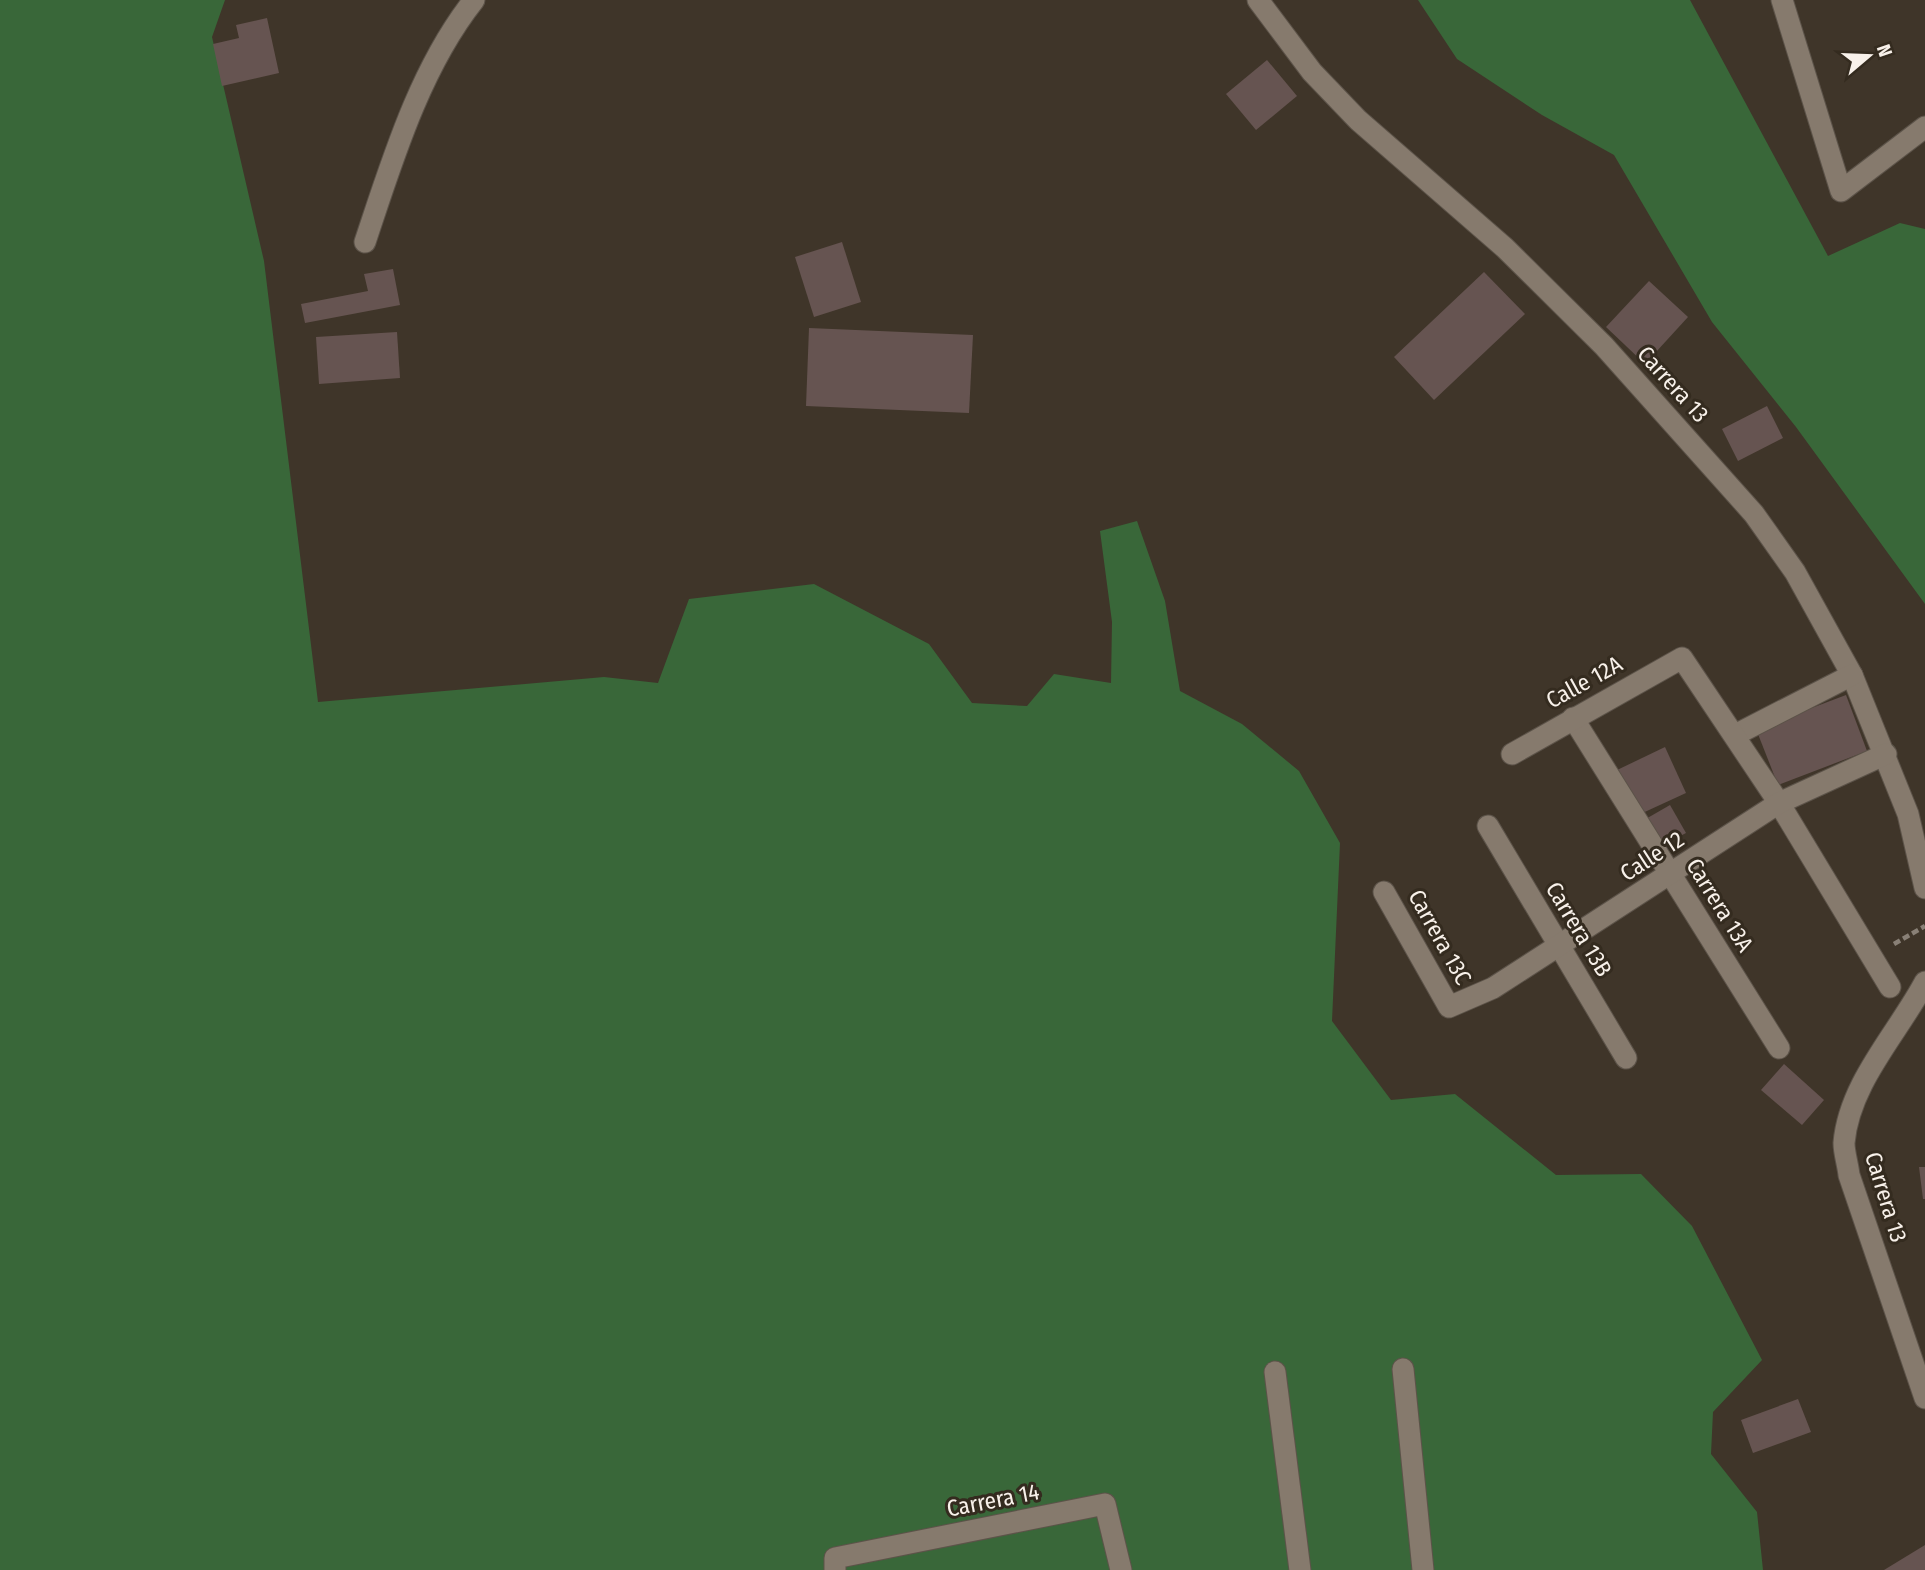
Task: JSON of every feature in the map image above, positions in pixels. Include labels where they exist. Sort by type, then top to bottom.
[{"type":"street","points":[[365,242],[406,121],[461,16],[474,0]]},
{"type":"street","name":"Carrera 13","points":[[1258,0],[1312,72],[1357,120],[1505,248],[1604,346],[1754,514],[1795,572],[1852,675],[1908,814],[1925,888]]},
{"type":"street","points":[[1782,0],[1841,191],[1925,127]]},
{"type":"street","name":"Calle 12A","points":[[1512,754],[1682,658],[1735,735]]},
{"type":"street","points":[[1852,675],[1735,735],[1890,987]]},
{"type":"street","name":"Carrera 13A","points":[[1573,718],[1779,1048]]},
{"type":"street","name":"Calle 12","points":[[1449,1007],[1493,988],[1779,803],[1886,754]]},
{"type":"street","name":"Carrera 13B","points":[[1488,826],[1626,1058]]},
{"type":"street","name":"Carrera 13C","points":[[1384,892],[1449,1007]]},
{"type":"street","name":"Carrera 13","points":[[1925,982],[1861,1088],[1848,1121],[1844,1146],[1849,1175],[1925,1398]]},
{"type":"street","points":[[1403,1369],[1423,1570]]},
{"type":"street","points":[[1275,1372],[1300,1570]]},
{"type":"street","name":"Carrera 14","points":[[835,1570],[835,1558],[1105,1504],[1121,1570]]},
{"type":"path","points":[[1872,957],[1925,926]]},
{"type":"green space","points":[[0,0],[225,0],[212,37],[264,261],[318,702],[604,677],[658,683],[689,599],[814,584],[929,644],[972,703],[1027,706],[1054,674],[1111,683],[1112,622],[1100,531],[1137,521],[1165,601],[1180,691],[1242,724],[1299,771],[1340,843],[1332,1021],[1391,1100],[1455,1094],[1556,1175],[1641,1174],[1692,1226],[1762,1360],[1713,1412],[1711,1454],[1757,1512],[1763,1570],[0,1570]]},
{"type":"green space","points":[[1418,0],[1690,0],[1828,256],[1900,223],[1925,229],[1925,604],[1796,427],[1712,322],[1614,155],[1542,115],[1457,59]]},
{"type":"building","points":[[267,18],[279,73],[222,86],[213,44],[239,38],[236,25]]},
{"type":"building","points":[[1267,60],[1297,96],[1256,130],[1226,94]]},
{"type":"building","points":[[842,242],[861,302],[814,317],[795,257]]},
{"type":"building","points":[[393,269],[400,305],[305,323],[301,304],[368,291],[364,274]]},
{"type":"building","points":[[1484,272],[1525,314],[1434,400],[1394,357]]},
{"type":"building","points":[[1649,281],[1688,317],[1645,364],[1606,327]]},
{"type":"building","points":[[809,328],[973,335],[969,413],[806,406]]},
{"type":"building","points":[[397,332],[400,378],[319,384],[316,337]]},
{"type":"building","points":[[1767,406],[1783,438],[1738,461],[1722,429]]},
{"type":"building","points":[[1846,695],[1867,751],[1778,785],[1756,729]]},
{"type":"building","points":[[1665,747],[1686,793],[1636,816],[1615,771]]},
{"type":"building","points":[[1670,805],[1686,833],[1659,847],[1644,820]]},
{"type":"building","points":[[1784,1064],[1824,1100],[1802,1125],[1761,1090]]},
{"type":"building","points":[[1919,1167],[1925,1167],[1925,1199],[1923,1199]]},
{"type":"building","points":[[1798,1399],[1811,1432],[1753,1453],[1741,1420]]},
{"type":"building","points":[[1925,1545],[1925,1570],[1884,1570]]}]
